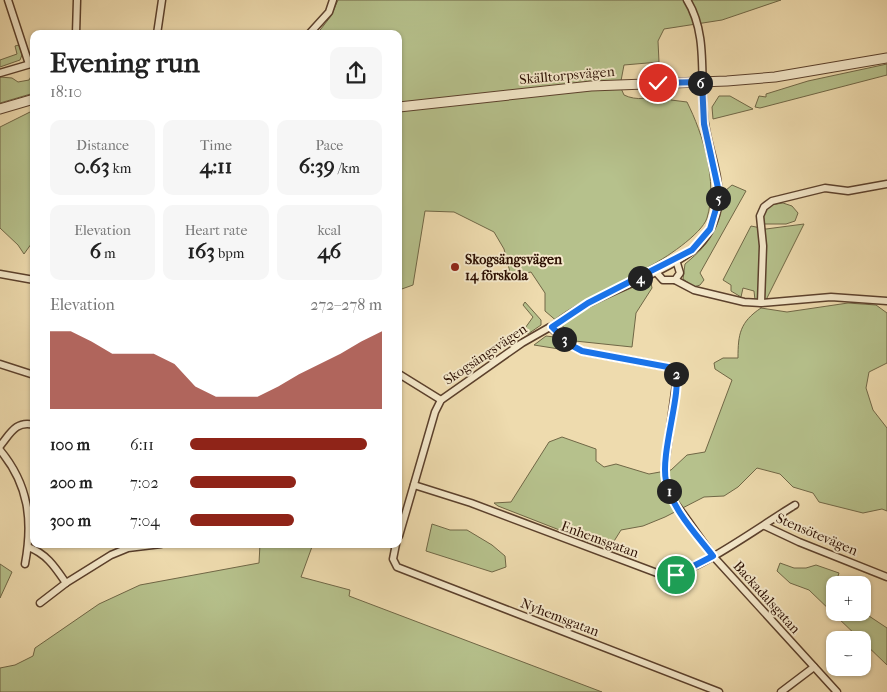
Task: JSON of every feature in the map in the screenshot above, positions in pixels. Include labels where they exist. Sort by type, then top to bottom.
[{"type":"street","points":[[8,0],[30,61]]},
{"type":"street","points":[[76,30],[77,0]]},
{"type":"street","points":[[157,30],[162,0]]},
{"type":"street","points":[[313,30],[329,12],[333,0]]},
{"type":"street","name":"Skogsängsvägen","points":[[402,519],[440,400],[547,327],[552,327],[588,303],[676,260],[692,250],[710,229],[718,202],[717,184],[704,124],[699,33],[694,12],[687,0]]},
{"type":"street","name":"Skälltorpsvägen","points":[[402,107],[600,85],[702,82],[775,77],[887,58]]},
{"type":"street","points":[[0,73],[30,64]]},
{"type":"street","points":[[0,109],[30,100]]},
{"type":"street","points":[[761,303],[763,246],[760,216],[764,207],[772,200],[825,188],[848,191],[887,184]]},
{"type":"street","points":[[675,280],[680,272],[676,260]]},
{"type":"street","points":[[655,270],[663,280],[675,280],[694,290],[744,302],[761,303],[831,297],[887,301]]},
{"type":"street","points":[[0,274],[30,279]]},
{"type":"street","name":"Backadalsgatan","points":[[552,327],[569,344],[582,351],[668,367],[675,372],[677,383],[666,444],[666,482],[673,500],[713,556],[837,692]]},
{"type":"street","points":[[0,364],[30,374]]},
{"type":"street","points":[[402,376],[440,400]]},
{"type":"street","points":[[0,446],[17,426],[30,425]]},
{"type":"street","points":[[0,450],[16,473],[26,498],[29,520],[25,564]]},
{"type":"street","name":"Enhemsgatan","points":[[414,484],[471,503],[665,576],[683,573],[765,526],[796,505]]},
{"type":"street","name":"Stensötevägen","points":[[765,526],[792,539],[887,577]]},
{"type":"street","points":[[31,548],[41,552],[50,560],[66,583]]},
{"type":"street","points":[[40,603],[66,583],[111,555],[128,548]]},
{"type":"street","name":"Nyhemsgatan","points":[[395,548],[393,555],[394,564],[397,567],[719,692]]},
{"type":"street","points":[[781,692],[814,667]]},
{"type":"green space","points":[[338,0],[781,0],[722,20],[664,29],[658,41],[659,62],[624,65],[620,86],[624,95],[644,98],[663,92],[671,100],[687,102],[703,143],[710,174],[711,189],[710,204],[704,224],[681,246],[648,267],[652,288],[636,313],[632,347],[575,341],[566,329],[545,311],[545,293],[531,272],[511,276],[504,249],[494,232],[454,212],[425,211],[413,285],[402,289],[402,30],[320,30],[331,16]]},
{"type":"green space","points":[[19,45],[22,55],[20,60],[0,67],[0,60],[17,54],[15,46]]},
{"type":"green space","points":[[887,64],[887,75],[760,108],[755,107],[759,96],[766,97],[766,94],[808,81]]},
{"type":"green space","points":[[0,77],[12,78],[18,82],[30,78],[30,94],[0,103]]},
{"type":"green space","points":[[719,96],[730,96],[753,109],[713,119],[712,107]]},
{"type":"green space","points":[[30,112],[30,246],[24,254],[18,245],[0,228],[0,127]]},
{"type":"green space","points":[[732,185],[746,191],[700,273],[704,280],[700,285],[694,287],[683,279],[685,264],[695,256],[714,232],[721,214],[725,191]]},
{"type":"green space","points":[[783,203],[792,206],[798,213],[795,221],[786,224],[763,224],[762,215],[770,205]]},
{"type":"green space","points":[[804,224],[766,300],[755,300],[754,291],[743,288],[741,297],[731,291],[731,285],[723,280],[751,226],[766,229]]},
{"type":"green space","points":[[525,302],[541,320],[541,325],[528,334],[523,331],[533,317],[523,305]]},
{"type":"green space","points":[[848,303],[876,305],[887,313],[887,363],[869,372],[866,388],[873,410],[887,428],[887,511],[882,509],[863,513],[819,502],[813,493],[793,487],[780,474],[757,468],[738,487],[724,496],[704,497],[643,526],[621,530],[611,546],[603,547],[494,503],[511,502],[549,442],[562,437],[596,449],[596,461],[604,467],[616,464],[649,474],[671,470],[687,455],[705,452],[732,380],[715,369],[714,363],[723,358],[738,358],[740,335],[744,324],[749,318],[761,308],[787,312]]},
{"type":"green space","points":[[546,336],[554,337],[560,345],[559,349],[534,345]]},
{"type":"green space","points":[[432,524],[450,530],[467,530],[492,545],[505,556],[506,567],[492,572],[426,551]]},
{"type":"green space","points":[[260,548],[312,548],[301,577],[350,590],[349,596],[602,692],[0,692],[0,668],[15,665],[33,656],[35,648],[99,604],[140,585],[259,563]]},
{"type":"green space","points":[[780,563],[794,568],[806,568],[816,565],[839,573],[838,576],[826,576],[826,606],[809,590],[790,583],[777,571]]},
{"type":"green space","points":[[0,564],[12,572],[0,598]]},
{"type":"green space","points":[[871,617],[887,628],[887,665],[871,650],[871,631],[852,631],[841,621],[871,621]]},
{"type":"place","name":"Skogsängsvägen 14 förskola","points":[[455,267]]},
{"type":"route","points":[[658,83],[702,82],[704,124],[718,188],[715,218],[703,239],[692,250],[632,283],[588,303],[552,327],[569,344],[582,351],[668,367],[675,372],[677,383],[666,444],[666,482],[673,500],[688,524],[713,556],[676,575]]}]
